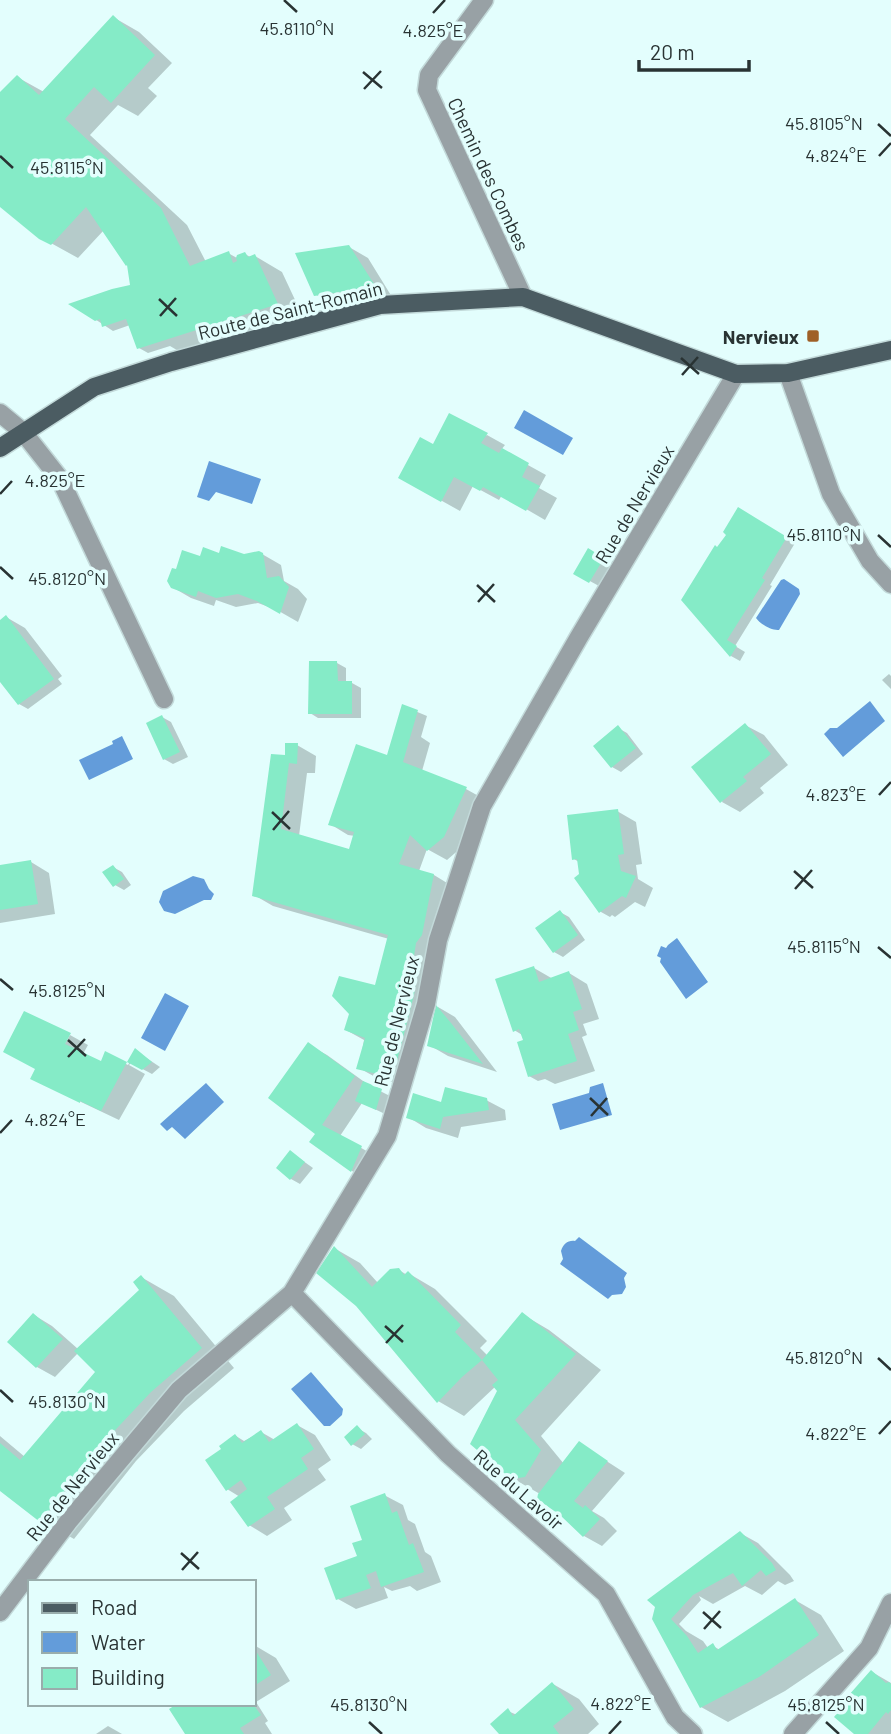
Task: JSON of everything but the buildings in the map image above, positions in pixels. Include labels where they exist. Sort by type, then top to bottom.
[{"type":"main road","name":"Route de Saint-Romain","points":[[0,448],[94,387],[172,362],[380,305],[523,297],[736,374],[788,373],[891,350]]},
{"type":"street","name":"Chemin des Combes","points":[[484,0],[429,75],[427,90],[523,297]]},
{"type":"street","points":[[788,373],[831,494],[870,561],[891,584]]},
{"type":"street","name":"Rue de Nervieux","points":[[0,1612],[68,1522],[179,1390],[292,1293],[387,1136],[426,1004],[438,940],[482,806],[736,374]]},
{"type":"street","points":[[0,412],[23,432],[60,479],[164,699]]},
{"type":"street","name":"Rue du Lavoir","points":[[292,1293],[448,1454],[606,1594],[675,1717],[693,1734]]},
{"type":"street","points":[[793,1734],[869,1648],[891,1603]]},
{"type":"water","points":[[524,410],[573,438],[563,455],[514,428]]},
{"type":"water","points":[[209,461],[261,479],[252,504],[216,492],[209,501],[197,497]]},
{"type":"water","points":[[784,579],[799,589],[800,594],[779,630],[776,630],[766,627],[756,618]]},
{"type":"water","points":[[870,701],[885,721],[843,757],[824,734],[830,728],[837,728]]},
{"type":"water","points":[[122,736],[133,759],[89,780],[79,760],[113,744],[112,741]]},
{"type":"water","points":[[193,876],[204,879],[214,894],[211,900],[204,900],[175,914],[164,911],[159,902],[163,891]]},
{"type":"water","points":[[677,938],[708,982],[686,999],[660,962],[661,958],[657,956],[661,946],[666,948]]},
{"type":"water","points":[[165,993],[189,1006],[165,1051],[141,1038]]},
{"type":"water","points":[[206,1083],[224,1102],[185,1139],[172,1127],[167,1131],[160,1124]]},
{"type":"water","points":[[603,1083],[612,1115],[560,1130],[552,1104],[589,1093],[590,1087]]},
{"type":"water","points":[[579,1237],[627,1273],[624,1278],[626,1287],[622,1294],[612,1295],[608,1299],[560,1264],[563,1259],[563,1246]]},
{"type":"water","points":[[311,1372],[343,1409],[342,1415],[330,1426],[324,1426],[291,1389]]},
{"type":"place","name":"Nervieux","points":[[813,336]]}]
